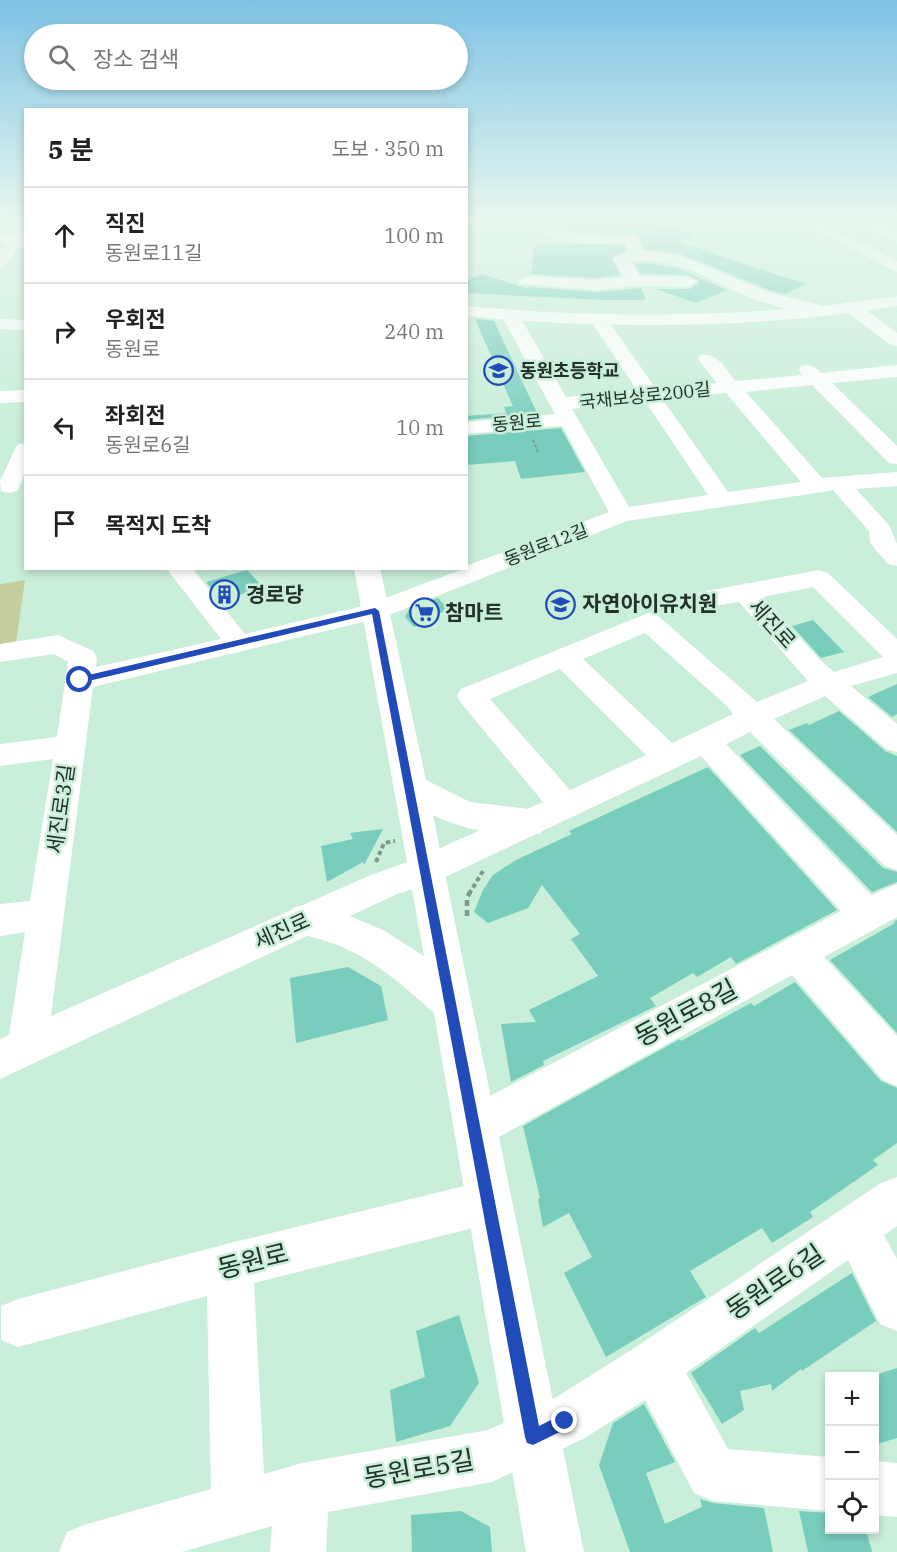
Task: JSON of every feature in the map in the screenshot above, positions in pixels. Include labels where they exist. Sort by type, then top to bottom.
[{"type":"main road","points":[[468,311],[599,320],[741,316],[821,311],[895,302]]},
{"type":"main road","points":[[367,570],[555,1552]]},
{"type":"main road","points":[[409,787],[464,815],[529,823]]},
{"type":"main road","points":[[306,920],[355,934],[379,947],[412,968],[452,1004]]},
{"type":"street","points":[[745,289],[821,311]]},
{"type":"street","points":[[741,316],[757,301],[753,293]]},
{"type":"street","points":[[851,308],[897,341]]},
{"type":"street","name":"국채보상로200길","points":[[510,315],[622,516]]},
{"type":"street","points":[[599,320],[722,500]]},
{"type":"street","points":[[0,324],[24,325]]},
{"type":"street","name":"국채보상로200길","points":[[707,359],[731,387]]},
{"type":"street","name":"국채보상로200길","points":[[563,411],[811,373],[897,371]]},
{"type":"street","points":[[811,373],[897,458]]},
{"type":"street","points":[[731,387],[828,485],[880,530],[890,550]]},
{"type":"street","points":[[0,397],[24,396]]},
{"type":"street","name":"동원로","points":[[468,428],[563,411]]},
{"type":"street","points":[[11,486],[24,454]]},
{"type":"street","name":"동원로12길","points":[[80,680],[375,611],[622,516],[828,485],[897,479]]},
{"type":"street","points":[[181,570],[239,644]]},
{"type":"street","name":"세진로","points":[[13,1053],[383,885],[426,870],[829,683],[893,666],[819,578],[745,593]]},
{"type":"street","points":[[696,601],[745,593]]},
{"type":"street","name":"세진로","points":[[745,593],[810,666],[897,741]]},
{"type":"street","points":[[565,806],[471,696],[648,621],[737,699],[897,856]]},
{"type":"street","name":"세진로3길","points":[[0,653],[58,644],[83,658],[46,914],[13,1053]]},
{"type":"street","points":[[564,657],[668,758]]},
{"type":"street","points":[[705,741],[882,907]]},
{"type":"street","points":[[0,755],[70,746]]},
{"type":"street","name":"동원로8길","points":[[475,1127],[882,907]]},
{"type":"street","points":[[0,920],[46,914]]},
{"type":"street","points":[[796,953],[897,1066]]},
{"type":"street","name":"동원로6길","points":[[533,1437],[565,1421],[654,1365],[897,1199]]},
{"type":"street","name":"동원로","points":[[18,1323],[230,1266],[489,1202]]},
{"type":"street","points":[[855,1227],[897,1307]]},
{"type":"street","points":[[230,1266],[239,1509]]},
{"type":"street","points":[[654,1365],[713,1474],[825,1484]]},
{"type":"street","name":"동원로5길","points":[[101,1550],[302,1490],[492,1456],[533,1437]]},
{"type":"street","points":[[879,1488],[897,1490]]},
{"type":"street","points":[[298,1552],[302,1490]]},
{"type":"green space","points":[[25,580],[16,643],[0,646],[0,584]]},
{"type":"building","points":[[468,289],[562,289],[596,292],[642,289],[646,300],[468,293]]},
{"type":"building","points":[[657,289],[727,290],[696,303]]},
{"type":"building","points":[[768,289],[795,289],[785,294]]},
{"type":"building","points":[[475,319],[494,321],[537,413],[468,420],[468,416],[506,413],[504,407],[513,406]]},
{"type":"building","points":[[561,428],[585,472],[521,479],[515,461],[468,465],[468,436]]},
{"type":"building","name":"경로당","points":[[247,570],[262,586],[222,602],[206,582]]},
{"type":"building","name":"참마트","points":[[438,598],[448,609],[414,627],[405,617],[409,609]]},
{"type":"building","points":[[813,620],[844,652],[821,658],[792,626]]},
{"type":"building","points":[[897,684],[897,714],[892,717],[868,697]]},
{"type":"building","points":[[839,711],[885,751],[897,756],[897,832],[789,730],[807,723],[809,725]]},
{"type":"building","points":[[760,746],[883,868],[897,872],[897,882],[872,892],[740,755]]},
{"type":"building","points":[[708,767],[837,910],[736,964],[731,957],[697,977],[693,973],[650,998],[656,1006],[543,1061],[544,1065],[511,1082],[501,1024],[536,1022],[529,1010],[598,976],[571,939],[580,934],[542,885],[528,908],[488,923],[474,912],[483,890],[493,875],[516,860],[572,834],[569,831]]},
{"type":"building","points":[[383,829],[364,865],[363,862],[327,882],[321,846],[353,839],[350,833]]},
{"type":"building","points":[[897,920],[897,1033],[830,960]]},
{"type":"building","points":[[348,967],[381,986],[388,1020],[296,1043],[290,978]]},
{"type":"building","points":[[795,982],[881,1081],[897,1088],[897,1143],[873,1160],[878,1165],[810,1212],[813,1217],[772,1243],[762,1228],[690,1271],[706,1297],[606,1357],[564,1273],[592,1257],[569,1213],[543,1227],[538,1199],[540,1198],[523,1126],[680,1039],[681,1041],[751,1003],[754,1006]]},
{"type":"building","points":[[852,1273],[876,1321],[802,1371],[801,1369],[772,1391],[771,1384],[740,1391],[744,1410],[722,1424],[691,1373],[755,1328],[759,1333]]},
{"type":"building","points":[[459,1315],[479,1383],[450,1426],[396,1442],[390,1390],[425,1377],[416,1331]]},
{"type":"building","points":[[897,1368],[897,1438],[879,1443],[879,1426],[879,1373]]},
{"type":"building","points":[[644,1404],[675,1462],[646,1473],[665,1524],[702,1507],[700,1499],[713,1503],[764,1508],[773,1552],[630,1552],[599,1465],[613,1423]]},
{"type":"building","points":[[461,1511],[490,1527],[492,1552],[412,1552],[411,1515]]},
{"type":"building","points":[[799,1511],[825,1513],[825,1534],[867,1534],[872,1552],[808,1552]]},
{"type":"place","name":"동원초등학교","points":[[499,371]]},
{"type":"place","name":"경로당","points":[[225,595]]},
{"type":"place","name":"자연아이유치원","points":[[561,604]]},
{"type":"place","name":"참마트","points":[[424,613]]},
{"type":"route","points":[[80,680],[375,611],[420,835],[533,1437],[565,1421]]}]
